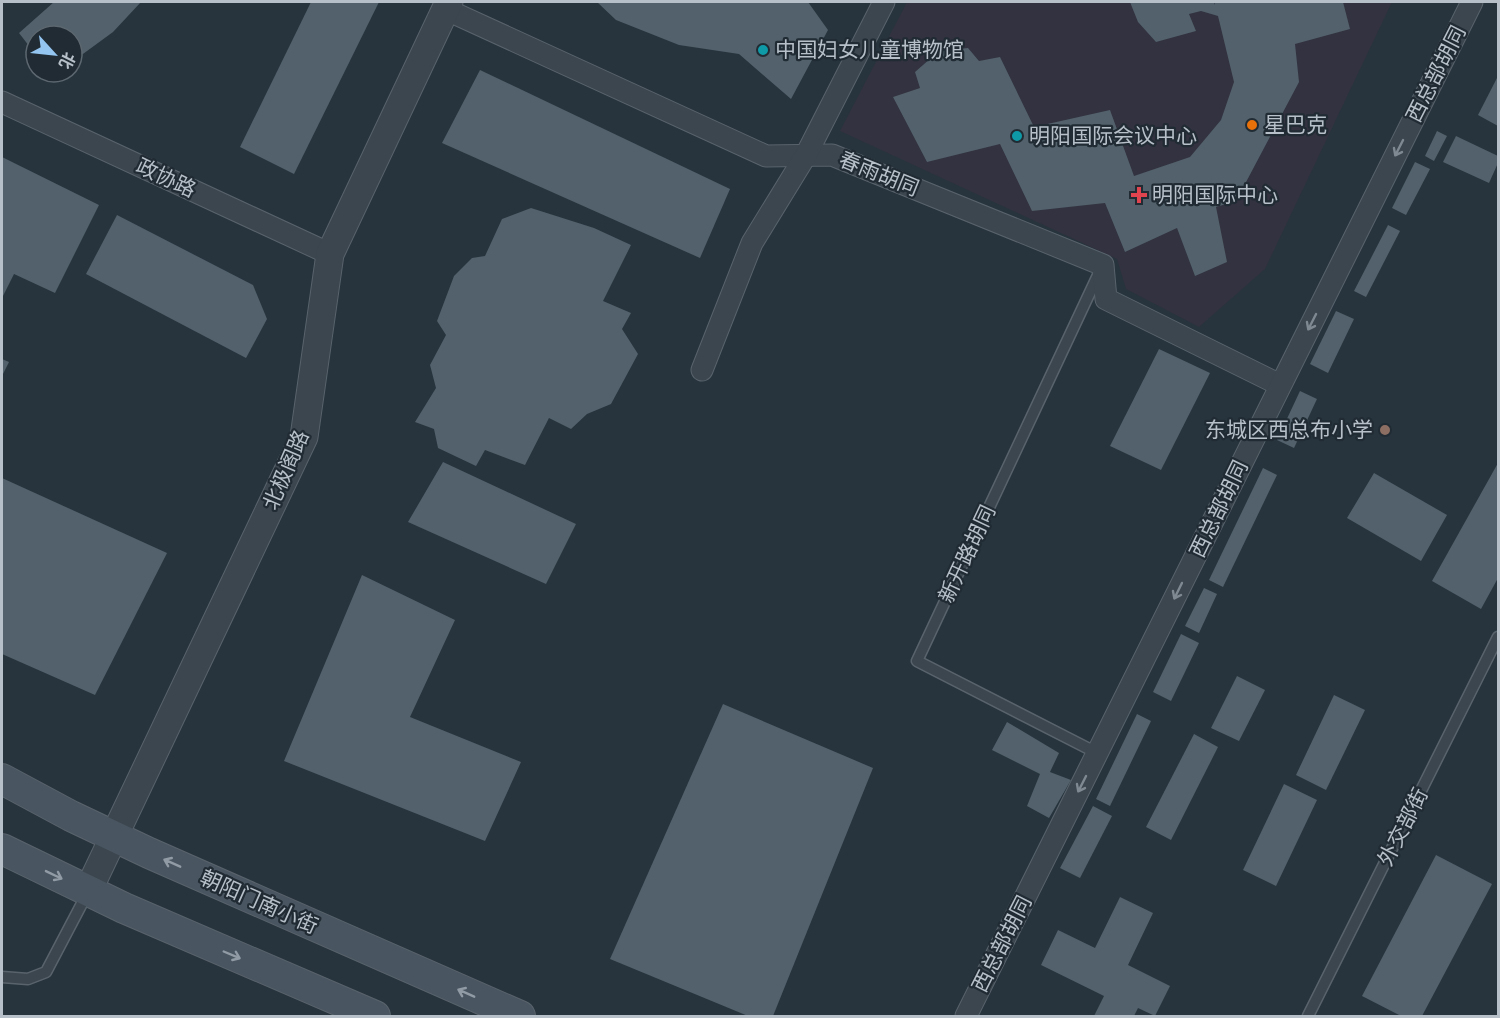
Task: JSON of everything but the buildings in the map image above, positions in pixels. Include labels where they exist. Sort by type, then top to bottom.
[{"type":"main road","name":"朝阳门南小街","points":[[2,779],[114,837],[520,1017]]},
{"type":"main road","points":[[2,849],[88,891],[375,1017]]},
{"type":"street","points":[[702,370],[752,243],[806,155],[884,2]]},
{"type":"street","name":"西总部胡同","points":[[966,1017],[1472,2]]},
{"type":"street","name":"春雨胡同","points":[[447,5],[766,156],[831,155],[1103,265]]},
{"type":"street","name":"北极阁路","points":[[88,891],[304,437],[330,254],[447,5]]},
{"type":"street","name":"政协路","points":[[2,102],[330,254]]},
{"type":"street","points":[[1103,265],[1106,299],[1280,385]]},
{"type":"lane","name":"新开路胡同","points":[[1097,753],[917,661],[1103,265]]},
{"type":"lane","name":"外交部街","points":[[1308,1017],[1498,637]]},
{"type":"lane","points":[[2,977],[28,979],[46,972],[88,891]]},
{"type":"shaded area","name":"明阳国际中心","points":[[907,2],[1392,2],[1265,269],[1199,327],[1126,289],[1117,259],[840,131]]},
{"type":"place","name":"中国妇女儿童博物馆","points":[[763,50]]},
{"type":"place","name":"星巴克","points":[[1252,125]]},
{"type":"place","name":"明阳国际会议中心","points":[[1017,136]]},
{"type":"place","name":"明阳国际中心","points":[[1139,195]]},
{"type":"place","name":"东城区西总布小学","points":[[1385,430]]}]
